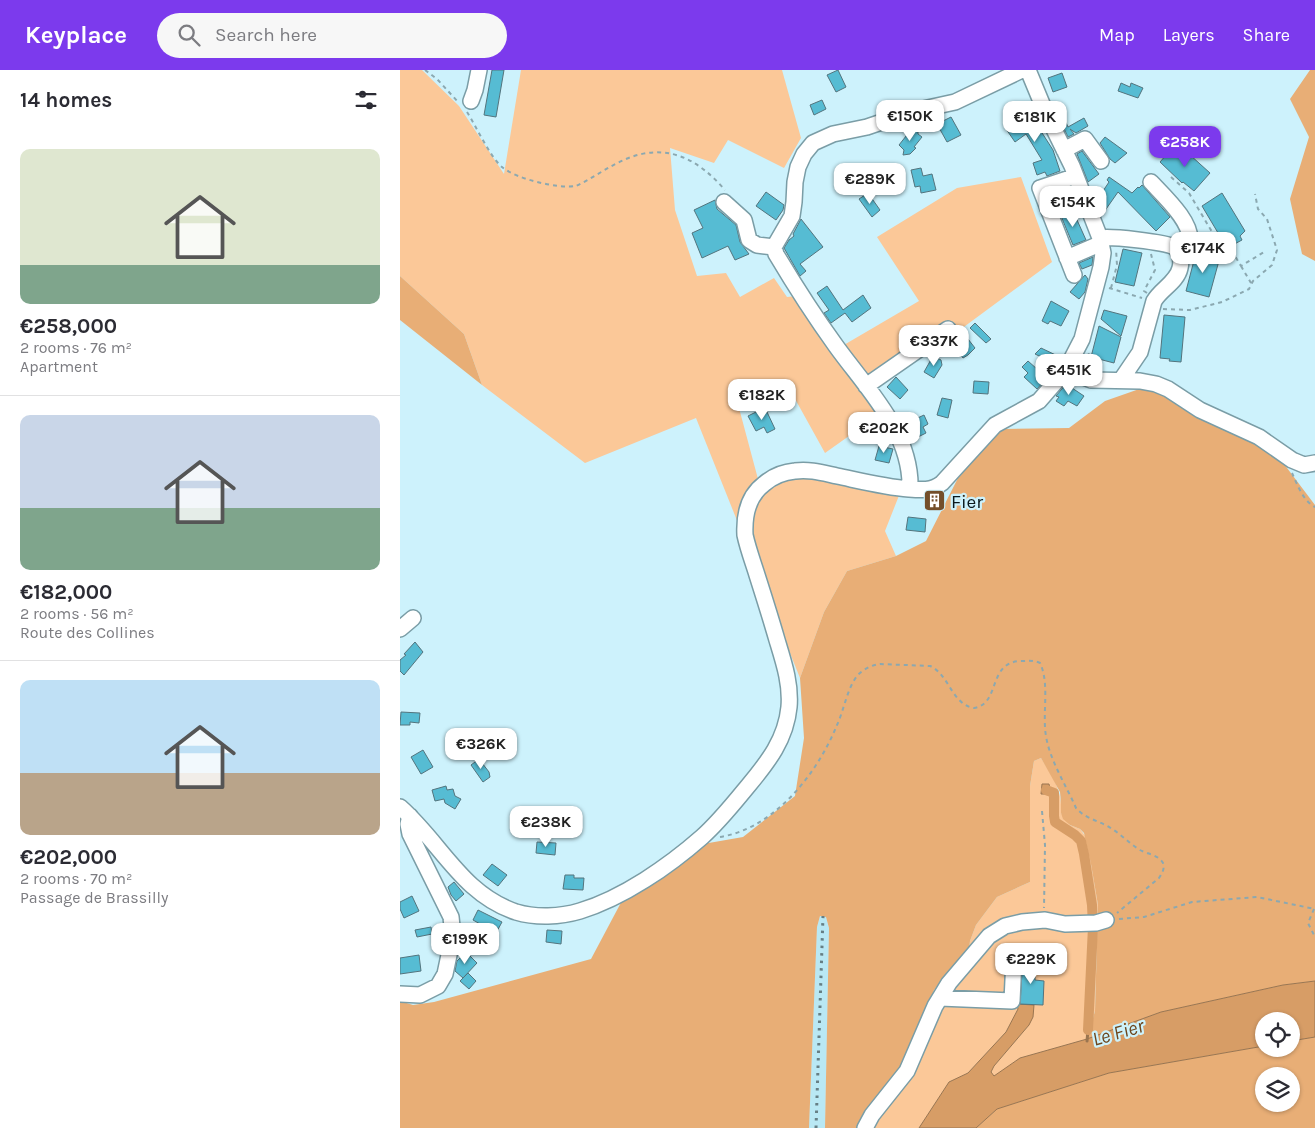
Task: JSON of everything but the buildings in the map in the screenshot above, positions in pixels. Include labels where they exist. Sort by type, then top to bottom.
[{"type":"street","points":[[471,101],[479,70]]},
{"type":"street","points":[[910,489],[909,469],[901,444],[887,416],[802,296],[776,254],[774,247],[792,216],[798,167],[804,154],[814,143],[833,134],[867,127],[914,111],[955,102],[1022,70]]},
{"type":"street","points":[[405,811],[429,835],[460,875],[473,888],[500,905],[518,912],[534,916],[557,916],[579,912],[611,898],[649,876],[704,836],[741,795],[768,762],[781,737],[789,710],[789,687],[786,666],[745,536],[747,510],[754,494],[774,477],[797,470],[910,489],[926,490],[938,486],[995,425],[1039,402],[1066,370],[1075,356],[1104,286],[1101,241],[1076,176],[1028,70]]},
{"type":"street","points":[[1064,150],[1085,139],[1101,161]]},
{"type":"street","points":[[1074,275],[1040,188],[1076,176]]},
{"type":"street","points":[[1121,380],[1140,352],[1158,294],[1176,277],[1181,268],[1181,257],[1190,235],[1180,213],[1151,182]]},
{"type":"street","points":[[725,197],[744,220],[749,240],[758,245],[774,247]]},
{"type":"street","points":[[1068,258],[1101,241],[1117,238],[1184,247]]},
{"type":"street","points":[[866,386],[948,329]]},
{"type":"street","points":[[1066,370],[1091,380],[1148,382],[1162,386],[1200,410],[1264,440],[1292,460],[1304,465],[1315,463]]},
{"type":"street","points":[[400,629],[413,618]]},
{"type":"street","points":[[400,994],[420,995],[438,986],[445,974],[453,936],[451,917],[410,834],[405,811]]},
{"type":"street","points":[[865,1128],[872,1115],[904,1076],[940,998],[950,983],[994,932],[1013,923],[1044,920],[1065,924],[1097,921]]},
{"type":"street","points":[[940,998],[1012,1001],[1014,959]]},
{"type":"path","points":[[425,70],[437,79],[464,108],[495,158],[502,167],[511,172],[545,184],[567,188],[588,181],[610,167],[635,156],[667,152],[677,154],[699,167],[717,181],[725,197]]},
{"type":"path","points":[[1171,176],[1190,193],[1215,237],[1218,236],[1227,252],[1235,256],[1252,284]]},
{"type":"path","points":[[1117,238],[1117,265],[1104,286],[1155,303],[1190,310],[1222,302],[1249,289],[1272,265],[1277,250],[1267,219],[1258,209],[1254,194]]},
{"type":"path","points":[[1184,247],[1201,241],[1205,243],[1215,237]]},
{"type":"path","points":[[1145,242],[1145,247],[1151,255],[1155,270],[1144,291],[1151,296],[1155,303]]},
{"type":"path","points":[[1241,266],[1264,252]]},
{"type":"path","points":[[1292,460],[1291,472],[1301,492],[1311,505],[1315,507]]},
{"type":"path","points":[[704,836],[732,835],[770,815],[787,801],[809,776],[837,726],[852,685],[858,675],[873,665],[922,665],[937,669],[963,704],[974,708],[981,706],[986,701],[997,682],[1000,672],[1006,665],[1013,662],[1038,662],[1042,667],[1045,729],[1048,744],[1076,808],[1082,814],[1110,827],[1142,851],[1162,862],[1163,873],[1159,878],[1097,921]]},
{"type":"path","points":[[1042,811],[1045,864],[1044,920]]},
{"type":"path","points":[[1097,921],[1144,916],[1192,902],[1257,897],[1315,909],[1308,923],[1315,937]]},
{"type":"shaded area","points":[[400,70],[422,70],[459,106],[504,174],[521,70],[782,70],[801,138],[784,168],[728,140],[714,163],[670,148],[675,210],[697,276],[726,273],[740,297],[774,278],[787,297],[797,296],[837,349],[919,301],[877,237],[957,188],[1021,177],[1052,262],[957,332],[947,326],[860,385],[880,414],[825,453],[784,379],[735,393],[762,494],[784,481],[808,475],[900,493],[885,531],[896,556],[847,571],[824,612],[800,678],[696,418],[585,463],[482,385],[464,334],[400,276]]},
{"type":"shaded area","points":[[1310,70],[1315,70],[1315,261],[1302,254],[1290,199],[1309,137],[1290,99]]},
{"type":"shaded area","points":[[400,276],[464,334],[482,385],[400,320]]},
{"type":"shaded area","points":[[1145,387],[1153,388],[1248,437],[1281,460],[1315,505],[1315,981],[1283,985],[1161,1012],[1087,1039],[1095,1011],[1098,905],[1084,833],[1063,819],[1060,792],[1041,758],[1034,761],[1030,786],[1030,882],[997,897],[976,925],[970,941],[967,967],[959,974],[944,977],[934,990],[904,1067],[863,1128],[825,1128],[829,928],[826,917],[820,916],[817,927],[809,1128],[400,1128],[400,1001],[413,1005],[434,1002],[591,959],[625,895],[703,844],[743,837],[795,796],[804,738],[800,678],[824,612],[847,571],[896,556],[926,541],[958,478],[1001,429],[1069,428],[1105,401]]},
{"type":"shaded area","points":[[1041,758],[1053,778],[1058,791],[1061,813],[1070,825],[1080,829],[1087,838],[1098,905],[1095,1011],[1087,1039],[1020,1058],[994,1077],[991,1072],[994,1066],[1029,1025],[1017,1005],[1018,1009],[1006,1032],[968,1073],[949,1082],[919,1128],[863,1128],[904,1067],[934,990],[944,977],[959,974],[967,967],[970,941],[976,925],[997,897],[1030,882],[1030,786],[1034,761]]},
{"type":"shaded area","points":[[820,916],[826,917],[829,928],[825,1128],[809,1128],[817,927]]},
{"type":"shaded area","points":[[1315,1037],[1315,1128],[976,1128],[997,1109],[1109,1073],[1255,1048],[1255,1057],[1300,1057],[1300,1040]]},
{"type":"water","points":[[1042,784],[1049,784],[1051,794],[1041,794]]},
{"type":"water","name":"Le Fier","points":[[1315,981],[1315,1037],[1300,1040],[1300,1012],[1255,1012],[1255,1048],[1109,1073],[997,1109],[976,1128],[919,1128],[949,1082],[968,1073],[1006,1032],[1018,1009],[1017,1004],[1034,1005],[1033,1017],[1029,1025],[994,1066],[991,1072],[994,1076],[1020,1058],[1087,1039],[1161,1012],[1283,985]]},
{"type":"waterway","points":[[1046,790],[1054,793],[1055,822],[1081,841],[1084,854],[1092,905],[1093,927],[1088,1030]]},
{"type":"waterway","points":[[1087,1041],[1088,1030]]},
{"type":"railway","points":[[816,1128],[823,916]]},
{"type":"place","name":"Fier","points":[[935,501]]}]
